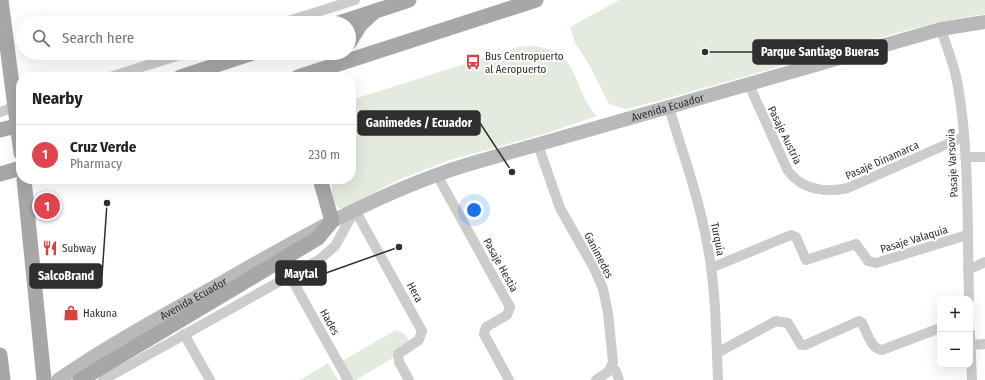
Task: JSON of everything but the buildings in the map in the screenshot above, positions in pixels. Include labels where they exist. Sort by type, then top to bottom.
[{"type":"main road","points":[[1,0],[16,94]]},
{"type":"main road","points":[[356,17],[409,0]]},
{"type":"main road","points":[[356,59],[536,0]]},
{"type":"main road","points":[[356,32],[360,25],[377,10]]},
{"type":"main road","name":"Avenida Ecuador","points":[[58,380],[104,350],[332,221],[437,175],[941,29],[985,22]]},
{"type":"main road","points":[[195,72],[232,60]]},
{"type":"main road","points":[[314,72],[352,60]]},
{"type":"main road","points":[[0,130],[16,126]]},
{"type":"main road","points":[[0,174],[16,169]]},
{"type":"main road","points":[[24,184],[44,380]]},
{"type":"main road","points":[[321,184],[332,221]]},
{"type":"main road","name":"Avenida Ecuador","points":[[80,380],[312,243],[322,234],[332,221]]},
{"type":"main road","points":[[0,355],[3,380]]},
{"type":"street","points":[[304,16],[355,0]]},
{"type":"street","name":"Pasaje Varsovia","points":[[941,29],[955,75],[963,137],[965,157],[969,296]]},
{"type":"street","points":[[126,72],[164,60]]},
{"type":"street","name":"Pasaje Austria","points":[[749,85],[788,171],[797,181],[808,188]]},
{"type":"street","points":[[0,112],[16,107]]},
{"type":"street","name":"Turquía","points":[[669,107],[701,216],[711,268],[718,380]]},
{"type":"street","name":"Pasaje Dinamarca","points":[[808,188],[829,191],[848,188],[963,137]]},
{"type":"street","name":"Ganímedes","points":[[538,145],[560,208],[594,268],[603,289],[608,313],[613,356],[612,367],[619,380]]},
{"type":"street","points":[[965,157],[985,157]]},
{"type":"street","name":"Pasaje Hestia","points":[[437,175],[510,307],[507,315],[486,327],[484,334],[509,380]]},
{"type":"street","points":[[103,380],[290,276],[329,252],[338,242],[355,210]]},
{"type":"street","name":"Hera","points":[[355,210],[422,331],[419,340],[398,354],[399,362],[409,380]]},
{"type":"street","name":"Pasaje Valaquia","points":[[711,268],[791,235],[796,236],[806,260],[856,244],[868,261],[876,263],[967,235]]},
{"type":"street","points":[[968,270],[985,262]]},
{"type":"street","name":"Hades","points":[[290,276],[348,380]]},
{"type":"street","points":[[717,353],[776,321],[788,323],[801,345],[805,345],[859,321],[862,323],[877,350],[882,350],[937,329]]},
{"type":"street","points":[[184,334],[210,380]]},
{"type":"street","points":[[973,345],[985,344]]},
{"type":"street","points":[[596,380],[612,367]]},
{"type":"street","points":[[971,368],[972,380]]},
{"type":"shaded area","points":[[619,0],[985,0],[985,14],[943,21],[904,31],[626,109],[609,104],[587,61],[575,43],[570,27]]},
{"type":"shaded area","points":[[531,46],[548,49],[559,54],[573,71],[588,105],[597,116],[544,134],[450,160],[398,180],[344,208],[338,208],[333,200],[331,184],[356,184],[356,98],[518,47]]},
{"type":"shaded area","points":[[396,330],[405,334],[408,338],[409,343],[403,352],[356,380],[352,380],[342,361]]},
{"type":"shaded area","points":[[328,363],[338,380],[300,380]]},
{"type":"place","name":"Parque Santiago Bueras","points":[[705,52]]},
{"type":"place","name":"Bus Centropuerto al Aeropuerto","points":[[473,62]]},
{"type":"place","name":"Ganimedes / Ecuador","points":[[512,172]]},
{"type":"place","name":"SalcoBrand","points":[[107,203]]},
{"type":"place","name":"Cruz Verde","points":[[47,206]]},
{"type":"place","name":"Maytal","points":[[399,247]]},
{"type":"place","name":"Subway","points":[[50,248]]},
{"type":"place","name":"Hakuna","points":[[71,313]]}]
